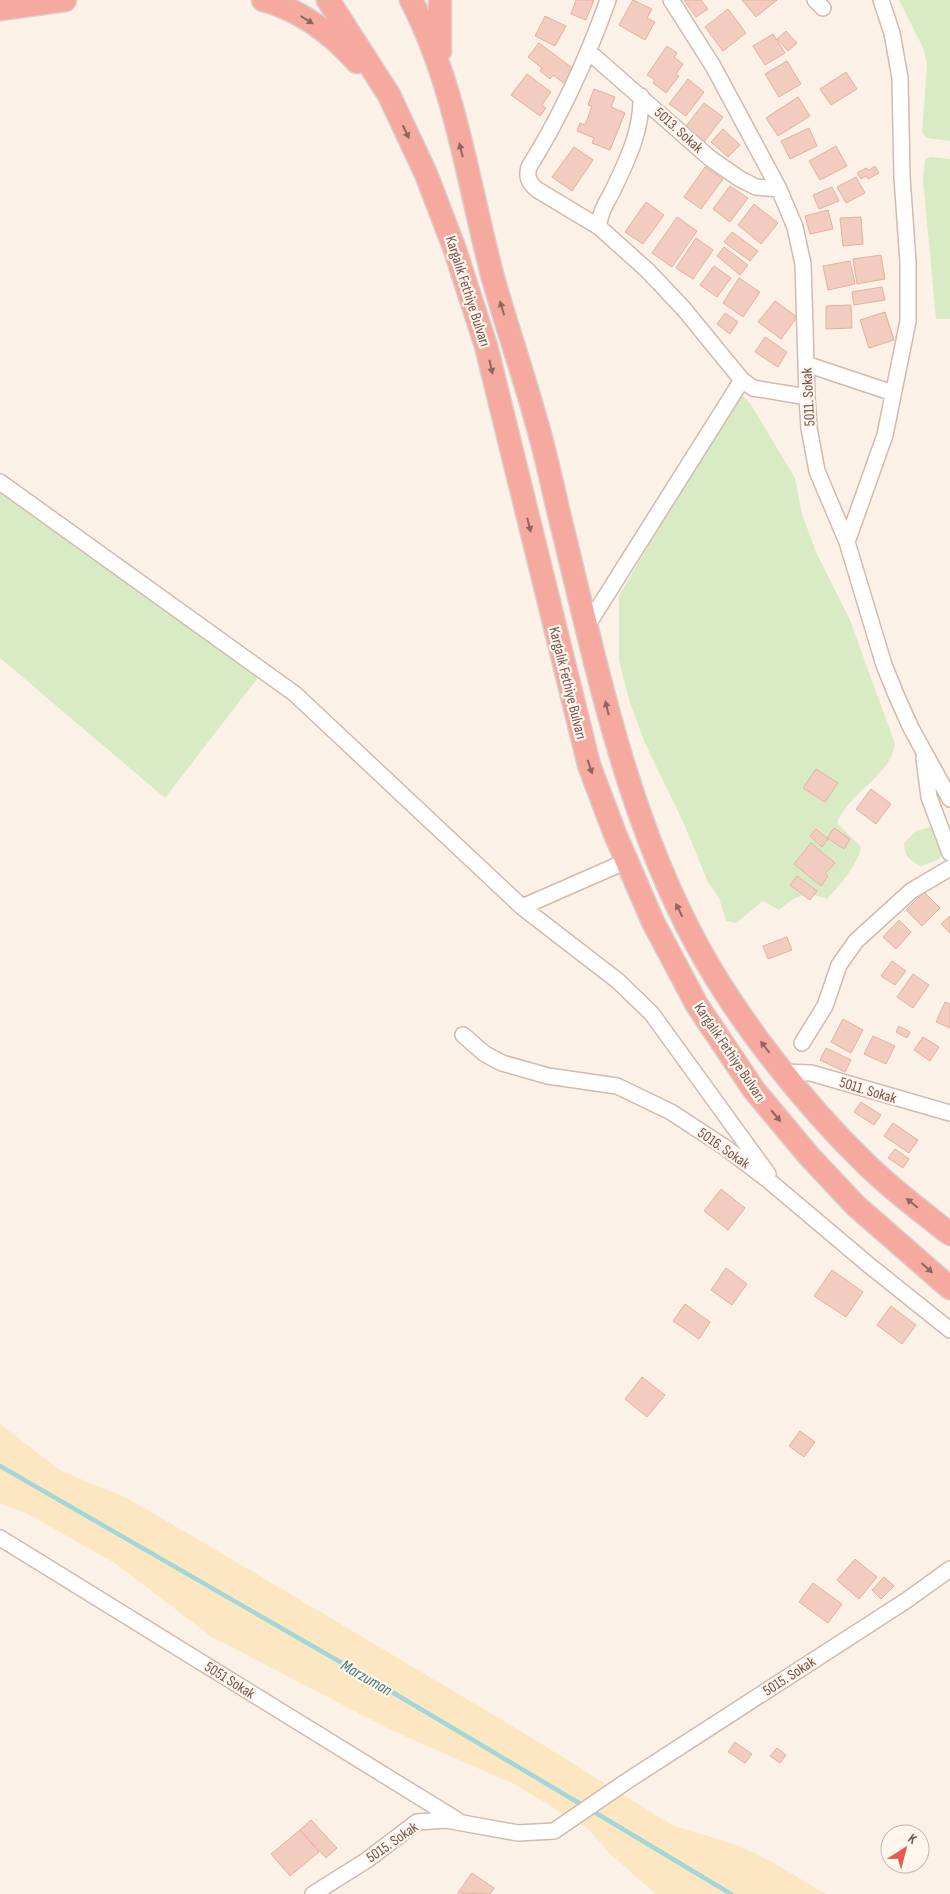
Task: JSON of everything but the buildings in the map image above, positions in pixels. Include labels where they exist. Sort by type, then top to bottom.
[{"type":"highway","points":[[0,9],[65,0]]},
{"type":"highway","points":[[264,0],[288,8],[320,28],[355,59],[389,95]]},
{"type":"highway","name":"Kargalık Fethiye Bulvarı","points":[[328,0],[389,95],[426,174],[454,247],[486,346],[589,765],[653,922],[697,1005],[754,1090],[809,1156],[856,1206],[950,1288]]},
{"type":"highway","name":"Kargalık Fethiye Bulvarı","points":[[411,0],[424,25],[441,67],[494,279],[537,421],[613,732],[650,843],[677,906],[719,982],[805,1099],[866,1165],[950,1234]]},
{"type":"highway","points":[[440,0],[441,67]]},
{"type":"street","points":[[608,0],[589,52],[563,108],[526,175],[536,190],[599,227],[664,286],[742,380],[753,388],[807,397]]},
{"type":"street","name":"5011. Sokak","points":[[671,0],[713,66],[779,190],[795,227],[802,251],[809,428],[817,471],[847,542],[884,664],[923,752],[950,799]]},
{"type":"street","points":[[847,542],[883,442],[908,321],[908,262],[902,177],[900,78],[892,33],[881,0]]},
{"type":"street","name":"5013. Sokak","points":[[589,52],[711,159],[740,179],[756,187],[779,190]]},
{"type":"street","points":[[599,227],[599,218],[614,189],[635,139],[642,115],[641,96]]},
{"type":"street","points":[[806,364],[893,393]]},
{"type":"street","points":[[587,626],[742,380]]},
{"type":"street","points":[[0,482],[295,694],[522,907],[618,982],[652,1014],[779,1188]]},
{"type":"street","points":[[923,752],[929,798],[950,853]]},
{"type":"street","points":[[522,907],[627,861]]},
{"type":"street","points":[[802,1043],[825,1006],[839,966],[856,941],[911,891],[950,868]]},
{"type":"street","name":"5016. Sokak","points":[[462,1036],[485,1054],[523,1070],[548,1076],[617,1086],[637,1094],[670,1112],[726,1148],[779,1188],[884,1278],[950,1330]]},
{"type":"street","name":"5011. Sokak","points":[[784,1072],[811,1074],[950,1113]]},
{"type":"street","name":"5051 Sokak","points":[[0,1538],[461,1822]]},
{"type":"street","name":"5015. Sokak","points":[[313,1894],[367,1860],[418,1822],[433,1820],[461,1822],[518,1833],[554,1831],[567,1824],[627,1781],[907,1600],[950,1569]]},
{"type":"green space","points":[[899,0],[950,0],[950,141],[927,138],[922,132],[927,65],[924,50]]},
{"type":"green space","points":[[931,157],[950,159],[950,319],[936,319],[923,180],[925,159]]},
{"type":"green space","points":[[741,394],[750,403],[795,478],[802,514],[816,552],[850,620],[895,744],[892,756],[886,766],[850,802],[837,823],[861,847],[853,867],[837,888],[827,899],[813,895],[801,896],[779,910],[763,901],[736,923],[726,921],[719,898],[708,882],[684,824],[644,741],[630,703],[619,661],[619,596],[734,399]]},
{"type":"green space","points":[[0,486],[263,671],[165,798],[0,658]]},
{"type":"green space","points":[[930,827],[938,835],[944,853],[938,860],[921,866],[908,857],[904,843],[916,831]]},
{"type":"sand","points":[[0,1424],[61,1471],[125,1497],[519,1730],[672,1825],[737,1845],[772,1862],[826,1894],[656,1894],[610,1854],[588,1829],[516,1785],[393,1731],[212,1637],[116,1564],[28,1514],[0,1503]]},
{"type":"waterway","name":"Marzuman","points":[[0,1466],[387,1689],[584,1806]]},
{"type":"waterway","name":"Marzuman","points":[[591,1810],[731,1894]]}]
